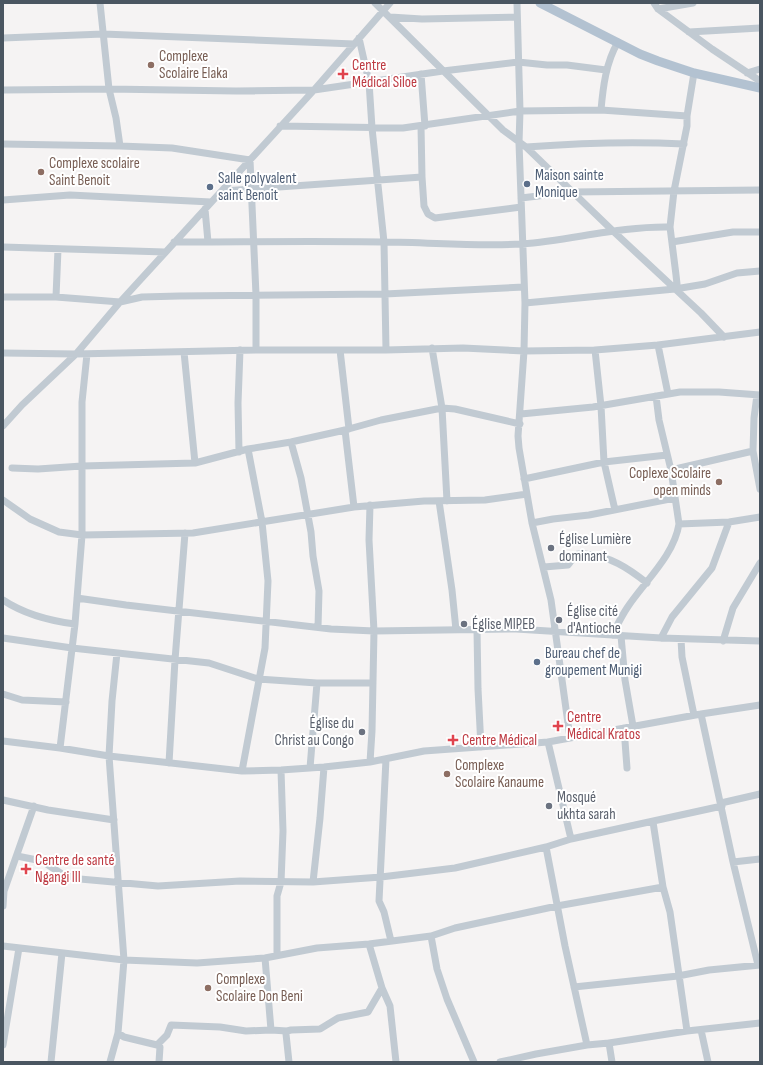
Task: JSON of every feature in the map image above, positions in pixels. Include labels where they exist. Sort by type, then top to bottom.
[{"type":"main road","points":[[540,3],[640,54],[658,61],[694,73],[760,88]]},
{"type":"street","points":[[100,3],[109,89],[116,118],[120,146]]},
{"type":"street","points":[[375,3],[489,116],[519,143],[526,147],[724,337]]},
{"type":"street","points":[[3,426],[22,405],[76,354],[120,302],[211,202],[223,192],[390,3]]},
{"type":"street","points":[[516,3],[525,303],[519,448],[532,523],[551,600],[570,738]]},
{"type":"street","points":[[656,6],[693,3]]},
{"type":"street","points":[[656,6],[689,32],[760,81]]},
{"type":"street","points":[[390,18],[429,19],[517,17]]},
{"type":"street","points":[[689,32],[760,28]]},
{"type":"street","points":[[3,38],[103,34],[354,44]]},
{"type":"street","points":[[360,38],[369,82],[372,128],[384,242],[386,350]]},
{"type":"street","points":[[601,110],[606,70],[613,50],[618,42]]},
{"type":"street","points":[[3,90],[314,90],[421,74],[518,62],[573,65],[606,70]]},
{"type":"street","points":[[747,73],[760,69]]},
{"type":"street","points":[[675,289],[676,275],[670,227],[674,191],[684,144],[694,73]]},
{"type":"street","points":[[421,74],[423,126],[422,177],[424,206],[428,214],[435,218],[521,207]]},
{"type":"street","points":[[280,126],[403,128],[520,111],[601,110],[688,116]]},
{"type":"street","points":[[526,147],[562,144],[636,142],[684,144]]},
{"type":"street","points":[[3,144],[172,148],[250,160]]},
{"type":"street","points":[[250,160],[250,189],[256,295],[256,350]]},
{"type":"street","points":[[223,192],[422,177]]},
{"type":"street","points":[[521,198],[572,192],[760,190]]},
{"type":"street","points":[[3,200],[70,195],[211,202]]},
{"type":"street","points":[[205,209],[208,242]]},
{"type":"street","points":[[174,242],[384,242],[523,244],[613,231],[652,227],[670,227]]},
{"type":"street","points":[[672,242],[733,232],[760,232]]},
{"type":"street","points":[[3,247],[165,252]]},
{"type":"street","points":[[56,297],[58,249]]},
{"type":"street","points":[[525,303],[675,289],[705,284],[737,273],[760,271]]},
{"type":"street","points":[[3,297],[56,297],[120,302],[142,297],[385,294],[524,287]]},
{"type":"street","points":[[3,353],[87,354],[240,350],[386,350],[432,348],[524,351],[596,350],[658,345],[760,332]]},
{"type":"street","points":[[658,345],[668,394]]},
{"type":"street","points":[[432,348],[442,408],[447,501]]},
{"type":"street","points":[[239,452],[238,403],[240,350]]},
{"type":"street","points":[[340,350],[354,507]]},
{"type":"street","points":[[596,350],[604,462],[615,510]]},
{"type":"street","points":[[184,352],[195,463]]},
{"type":"street","points":[[60,748],[75,624],[82,535],[82,402],[87,354]]},
{"type":"street","points":[[521,414],[601,406],[680,392],[719,392],[758,395],[754,418],[757,443],[753,451],[760,489]]},
{"type":"street","points":[[612,635],[627,608],[663,560],[678,532],[679,524],[671,470],[659,420],[656,396]]},
{"type":"street","points":[[12,468],[38,469],[82,466],[195,463],[248,449],[292,442],[347,430],[381,420],[442,408],[455,409],[520,424]]},
{"type":"street","points":[[292,442],[311,527],[313,556],[319,591],[318,627]]},
{"type":"street","points":[[242,771],[258,679],[265,651],[268,581],[262,522],[248,449]]},
{"type":"street","points":[[671,470],[753,451]]},
{"type":"street","points":[[524,478],[604,462],[667,455]]},
{"type":"street","points":[[3,500],[30,519],[59,532],[82,535],[185,533],[370,505],[424,501],[485,500],[527,494]]},
{"type":"street","points":[[532,523],[589,515],[675,498]]},
{"type":"street","points":[[439,501],[452,590],[456,630]]},
{"type":"street","points":[[370,505],[369,540],[374,632],[370,762]]},
{"type":"street","points":[[679,524],[729,522],[760,517]]},
{"type":"street","points":[[661,638],[672,617],[712,568],[729,522]]},
{"type":"street","points":[[169,763],[185,533]]},
{"type":"street","points":[[544,568],[568,565],[574,556],[578,554],[592,555],[615,562],[630,569],[647,583]]},
{"type":"street","points":[[723,641],[733,608],[758,572],[760,564]]},
{"type":"street","points":[[77,598],[318,627],[374,632],[516,629],[681,639],[760,641]]},
{"type":"street","points":[[3,600],[16,608],[58,622],[75,624]]},
{"type":"street","points":[[477,630],[481,747]]},
{"type":"street","points":[[621,636],[625,680],[633,726]]},
{"type":"street","points":[[3,638],[72,648],[209,663],[258,679],[318,683],[373,683]]},
{"type":"street","points":[[574,987],[678,976],[709,970],[759,965],[733,862],[722,805],[682,657],[681,639]]},
{"type":"street","points":[[110,1062],[118,1033],[124,960],[110,756],[112,701],[117,653]]},
{"type":"street","points":[[310,768],[318,683]]},
{"type":"street","points":[[3,694],[22,700],[66,702]]},
{"type":"street","points":[[3,741],[110,756],[242,771],[281,770],[370,762],[424,751],[548,742],[698,714],[760,707]]},
{"type":"street","points":[[624,728],[627,768]]},
{"type":"street","points":[[548,742],[571,839]]},
{"type":"street","points":[[386,758],[379,901],[384,912],[391,941]]},
{"type":"street","points":[[313,882],[324,767]]},
{"type":"street","points":[[277,955],[277,896],[282,882],[283,816],[281,770]]},
{"type":"street","points":[[17,856],[42,861],[66,875],[80,879],[158,886],[240,881],[313,882],[381,877],[455,868],[546,847],[571,839],[653,822],[760,794]]},
{"type":"street","points":[[3,800],[114,820]]},
{"type":"street","points":[[3,906],[4,891],[34,806]]},
{"type":"street","points":[[653,822],[663,887],[670,912],[687,1031]]},
{"type":"street","points":[[546,847],[587,1045]]},
{"type":"street","points":[[733,862],[760,859]]},
{"type":"street","points":[[3,946],[124,960],[197,963],[265,958],[316,948],[369,944],[431,936],[455,928],[557,906],[663,887]]},
{"type":"street","points":[[431,936],[437,969],[447,999],[474,1062]]},
{"type":"street","points":[[369,944],[382,988],[390,1006],[396,1062]]},
{"type":"street","points":[[3,1045],[19,948]]},
{"type":"street","points":[[51,1062],[62,953]]},
{"type":"street","points":[[265,958],[271,1030]]},
{"type":"street","points":[[157,1045],[168,1034],[171,1025],[220,1026],[246,1031],[271,1030],[287,1032],[291,1030],[320,1029],[338,1018],[368,1012],[382,988]]},
{"type":"street","points":[[500,1062],[587,1045],[760,1022]]},
{"type":"street","points":[[701,1030],[708,1062]]},
{"type":"street","points":[[287,1032],[289,1062]]},
{"type":"street","points":[[118,1033],[124,1037],[160,1047],[158,1062]]},
{"type":"street","points":[[608,1043],[612,1062]]},
{"type":"place","name":"Complexe Scolaire Elaka","points":[[151,65]]},
{"type":"place","name":"Centre Médical Siloe","points":[[343,74]]},
{"type":"place","name":"Complexe scolaire Saint Benoit","points":[[41,172]]},
{"type":"place","name":"Maison sainte Monique","points":[[527,184]]},
{"type":"place","name":"Salle polyvalent saint Benoit","points":[[210,187]]},
{"type":"place","name":"Coplexe Scolaire open minds","points":[[719,482]]},
{"type":"place","name":"Église Lumière dominant","points":[[551,548]]},
{"type":"place","name":"Église cité d'Antioche","points":[[559,620]]},
{"type":"place","name":"Église MIPEB","points":[[464,624]]},
{"type":"place","name":"Bureau chef de groupement Munigi","points":[[537,662]]},
{"type":"place","name":"Centre Médical Kratos","points":[[558,726]]},
{"type":"place","name":"Église du Christ au Congo","points":[[362,732]]},
{"type":"place","name":"Centre Médical","points":[[453,740]]},
{"type":"place","name":"Complexe Scolaire Kanaume","points":[[447,774]]},
{"type":"place","name":"Mosqué ukhta sarah","points":[[549,806]]},
{"type":"place","name":"Centre de santé Ngangi III","points":[[26,869]]},
{"type":"place","name":"Complexe Scolaire Don Beni","points":[[208,988]]}]
